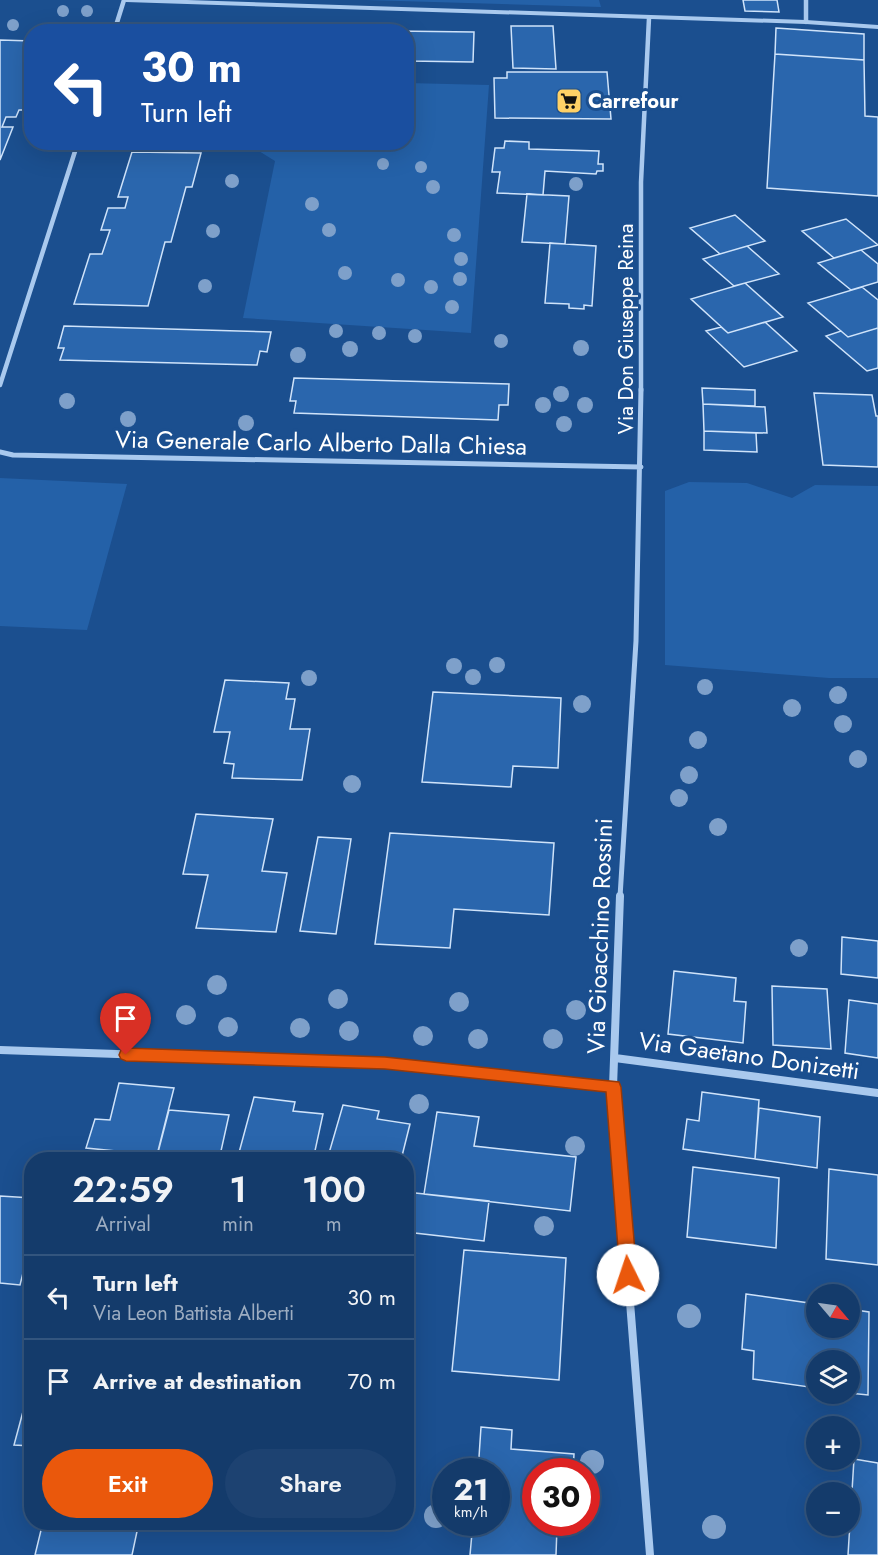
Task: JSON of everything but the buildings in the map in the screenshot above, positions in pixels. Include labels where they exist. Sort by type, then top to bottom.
[{"type":"street","points":[[117,24],[125,0],[806,22],[878,27]]},
{"type":"street","points":[[806,0],[806,22]]},
{"type":"street","name":"Via Don Giuseppe Reina","points":[[636,641],[641,467],[641,182],[649,18]]},
{"type":"street","points":[[0,385],[75,150]]},
{"type":"street","name":"Via Generale Carlo Alberto Dalla Chiesa","points":[[0,452],[25,455],[641,467]]},
{"type":"street","name":"Via Gioacchino Rossini","points":[[636,641],[621,855],[613,1087],[650,1555]]},
{"type":"street","points":[[0,1050],[385,1063],[613,1087]]},
{"type":"street","name":"Via Gaetano Donizetti","points":[[615,1058],[878,1093]]},
{"type":"shaded area","points":[[365,0],[599,0],[601,7]]},
{"type":"shaded area","points":[[414,83],[489,85],[471,333],[243,318],[275,161],[257,150],[414,150]]},
{"type":"shaded area","points":[[0,478],[127,484],[87,630],[0,626]]},
{"type":"shaded area","points":[[689,482],[747,483],[792,498],[815,485],[878,486],[878,678],[829,678],[665,665],[665,491]]},
{"type":"place","name":"Carrefour","points":[[569,101]]},
{"type":"route","points":[[126,1055],[385,1063],[613,1087],[628,1275]]}]
